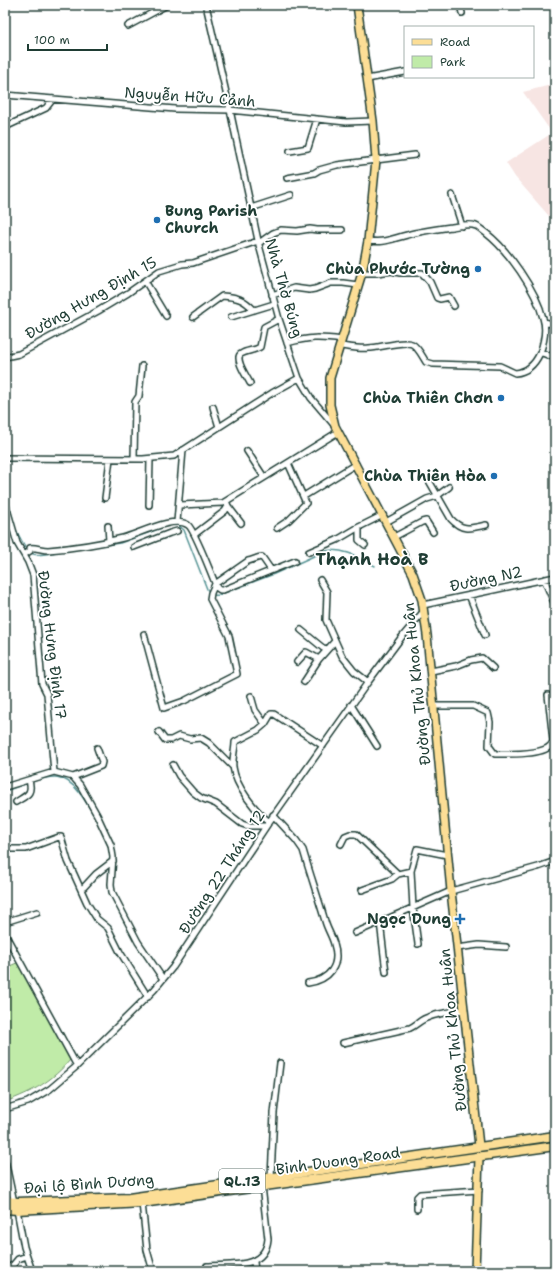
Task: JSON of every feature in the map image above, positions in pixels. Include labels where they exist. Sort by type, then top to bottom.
[{"type":"highway","name":"QL.13","points":[[479,1146],[555,1136]]},
{"type":"highway","points":[[479,1146],[479,1156]]},
{"type":"highway","name":"Đại lộ Bình Dương","points":[[5,1201],[14,1202],[129,1198],[479,1146]]},
{"type":"highway","name":"Binh Duong Road","points":[[5,1210],[142,1203],[555,1146]]},
{"type":"main road","name":"Đường Thủ Khoa Huân","points":[[357,5],[373,121],[376,160],[368,241],[362,273],[330,378],[330,405],[336,429],[356,464],[413,574],[423,608],[428,635],[447,855],[479,1146]]},
{"type":"main road","points":[[475,1271],[479,1156]]},
{"type":"street","points":[[128,26],[167,5]]},
{"type":"street","name":"Nhà Thờ Búng","points":[[206,5],[258,242],[274,304],[299,378],[311,398],[336,429]]},
{"type":"street","points":[[460,5],[462,13]]},
{"type":"street","points":[[367,79],[404,72]]},
{"type":"street","name":"Nguyễn Hữu Cảnh","points":[[5,95],[175,109],[230,110],[346,122],[373,121]]},
{"type":"street","points":[[5,126],[46,108],[53,99]]},
{"type":"street","points":[[290,151],[308,148],[317,119]]},
{"type":"street","points":[[288,178],[314,173],[319,170],[338,166],[415,155]]},
{"type":"street","points":[[251,208],[291,195]]},
{"type":"street","points":[[452,195],[462,226]]},
{"type":"street","points":[[287,343],[319,337],[368,348],[410,344],[419,351],[426,362],[433,364],[500,366],[515,373],[528,369],[532,365],[544,343],[544,322],[538,305],[521,273],[494,240],[476,226],[462,226],[406,235],[382,242],[368,241]]},
{"type":"street","name":"Đường Hưng Định 15","points":[[5,357],[19,354],[98,311],[164,269],[182,264],[193,263],[258,242],[281,230],[342,230]]},
{"type":"street","points":[[362,273],[376,274],[392,271],[400,273],[422,273],[430,282],[437,298],[440,299],[449,297],[454,306]]},
{"type":"street","points":[[145,281],[166,316]]},
{"type":"street","points":[[272,295],[294,288],[309,290],[332,283],[358,285]]},
{"type":"street","points":[[193,317],[222,296],[239,298],[247,301],[254,310]]},
{"type":"street","points":[[231,317],[274,304]]},
{"type":"street","points":[[250,383],[238,361],[239,357],[241,354],[256,350],[260,347],[264,327],[279,318]]},
{"type":"street","points":[[544,322],[555,326]]},
{"type":"street","points":[[540,352],[555,358]]},
{"type":"street","points":[[134,459],[134,402],[139,396],[142,366]]},
{"type":"street","points":[[5,458],[150,459],[174,456],[272,393],[299,378]]},
{"type":"street","points":[[213,407],[219,427]]},
{"type":"street","points":[[195,534],[221,514],[227,503],[336,429]]},
{"type":"street","points":[[177,522],[180,505],[183,450]]},
{"type":"street","points":[[247,451],[264,477]]},
{"type":"street","points":[[105,498],[110,459]]},
{"type":"street","points":[[149,504],[150,459]]},
{"type":"street","points":[[276,528],[289,520],[296,511],[304,505],[306,500],[288,463]]},
{"type":"street","points":[[304,496],[356,464]]},
{"type":"street","points":[[428,479],[451,519],[459,526],[463,528],[471,528],[486,525]]},
{"type":"street","points":[[386,522],[427,499],[437,496],[449,486]]},
{"type":"street","name":"Đường Hưng Định 17","points":[[5,502],[17,543],[24,554],[33,575],[42,684],[46,694],[54,772]]},
{"type":"street","points":[[180,505],[227,503]]},
{"type":"street","points":[[227,503],[241,523]]},
{"type":"street","points":[[309,552],[337,540],[383,515]]},
{"type":"street","points":[[394,538],[426,521],[433,532]]},
{"type":"street","points":[[134,547],[177,522],[188,525],[195,534],[215,584],[220,590],[296,560]]},
{"type":"street","points":[[108,526],[109,541]]},
{"type":"street","points":[[24,554],[33,547],[49,550],[86,545],[168,527],[177,531]]},
{"type":"street","points":[[359,528],[359,540],[364,545]]},
{"type":"street","points":[[144,634],[164,708],[184,701],[237,674],[229,636],[210,599],[211,592],[215,584],[248,561],[253,561],[260,557],[262,557],[268,564],[271,570]]},
{"type":"street","name":"Đường N2","points":[[423,608],[469,595],[555,577]]},
{"type":"street","points":[[544,579],[555,606]]},
{"type":"street","points":[[320,580],[327,592],[326,620],[342,656],[347,664],[368,682]]},
{"type":"street","points":[[469,595],[484,635]]},
{"type":"street","name":"Đường 22 Tháng 12","points":[[5,1109],[28,1102],[50,1089],[77,1066],[148,997],[173,967],[267,824],[351,705],[423,608]]},
{"type":"street","points":[[301,630],[327,649]]},
{"type":"street","points":[[304,682],[319,659],[335,641]]},
{"type":"street","points":[[297,662],[306,652],[319,659]]},
{"type":"street","points":[[431,671],[456,666],[471,660],[482,658],[493,668]]},
{"type":"street","points":[[434,706],[473,706],[488,713],[490,722],[489,746],[495,754],[518,754],[546,749],[551,746],[553,741],[548,695]]},
{"type":"street","points":[[251,696],[255,710],[265,724]]},
{"type":"street","points":[[351,705],[377,746]]},
{"type":"street","points":[[267,824],[241,790],[233,767],[235,742],[258,730],[265,724],[271,714],[274,714],[323,746]]},
{"type":"street","points":[[158,732],[165,740],[171,740],[179,736],[190,739],[202,738],[233,767]]},
{"type":"street","points":[[73,777],[101,766],[102,762],[98,748]]},
{"type":"street","points":[[173,766],[185,784],[201,798],[212,801],[242,824],[248,826],[267,824]]},
{"type":"street","points":[[5,786],[30,782],[54,772],[73,777],[80,785],[102,823],[111,845],[113,861],[111,884],[112,892],[138,942],[163,979]]},
{"type":"street","points":[[16,802],[29,793],[30,782]]},
{"type":"street","points":[[274,816],[303,850],[327,929],[335,946],[336,955],[330,974],[318,982],[308,983]]},
{"type":"street","points":[[341,844],[344,836],[356,834],[398,874]]},
{"type":"street","points":[[5,849],[26,849],[58,837],[61,838],[68,861],[87,903],[96,919],[108,928],[120,952],[148,997]]},
{"type":"street","points":[[418,944],[412,908],[411,871],[417,849],[447,855]]},
{"type":"street","points":[[84,887],[96,874],[113,861]]},
{"type":"street","points":[[355,933],[451,891],[555,861]]},
{"type":"street","points":[[362,890],[392,879],[398,874],[411,871]]},
{"type":"street","points":[[5,922],[37,912]]},
{"type":"street","points":[[380,922],[386,972]]},
{"type":"street","points":[[5,934],[77,1066]]},
{"type":"street","points":[[457,948],[479,944],[506,947]]},
{"type":"street","points":[[343,1043],[410,1028],[416,1026],[423,1019],[429,1017],[464,1010]]},
{"type":"street","points":[[271,1177],[274,1113],[280,1063]]},
{"type":"street","points":[[5,1160],[14,1202]]},
{"type":"street","points":[[207,1266],[222,1268],[254,1262],[263,1254],[267,1243],[262,1186]]},
{"type":"street","points":[[417,1209],[417,1197],[420,1194],[479,1190]]},
{"type":"street","points":[[142,1203],[147,1250],[153,1271]]},
{"type":"street","points":[[17,1210],[24,1247],[32,1271]]},
{"type":"street","points":[[5,1269],[13,1265],[18,1259],[27,1256]]},
{"type":"street","points":[[254,1262],[255,1271]]},
{"type":"shaded area","points":[[555,84],[555,223],[515,177],[506,163],[552,133],[523,92]]},
{"type":"green space","points":[[19,962],[71,1059],[49,1080],[25,1094],[5,1102],[5,968]]},
{"type":"waterway","points":[[5,490],[13,521]]},
{"type":"waterway","points":[[174,524],[178,525],[184,530],[207,589],[209,593],[213,595],[219,595],[274,574],[325,551],[332,550],[345,552],[375,566]]},
{"type":"waterway","points":[[90,547],[120,543],[167,526]]},
{"type":"waterway","points":[[16,530],[25,547],[33,554],[38,555],[63,551]]},
{"type":"waterway","points":[[31,782],[52,777],[58,777],[68,781],[79,792],[93,814]]},
{"type":"waterway","points":[[5,791],[28,783]]},
{"type":"place","name":"Bung Parish Church","points":[[157,220]]},
{"type":"place","name":"Chùa Phước Tường","points":[[478,269]]},
{"type":"place","name":"Chùa Thiên Chơn","points":[[501,398]]},
{"type":"place","name":"Chùa Thiên Hòa","points":[[494,476]]},
{"type":"place","name":"Ngọc Dung","points":[[460,919]]},
{"type":"district","name":"Thạnh Hoà B","points":[[372,559]]}]
